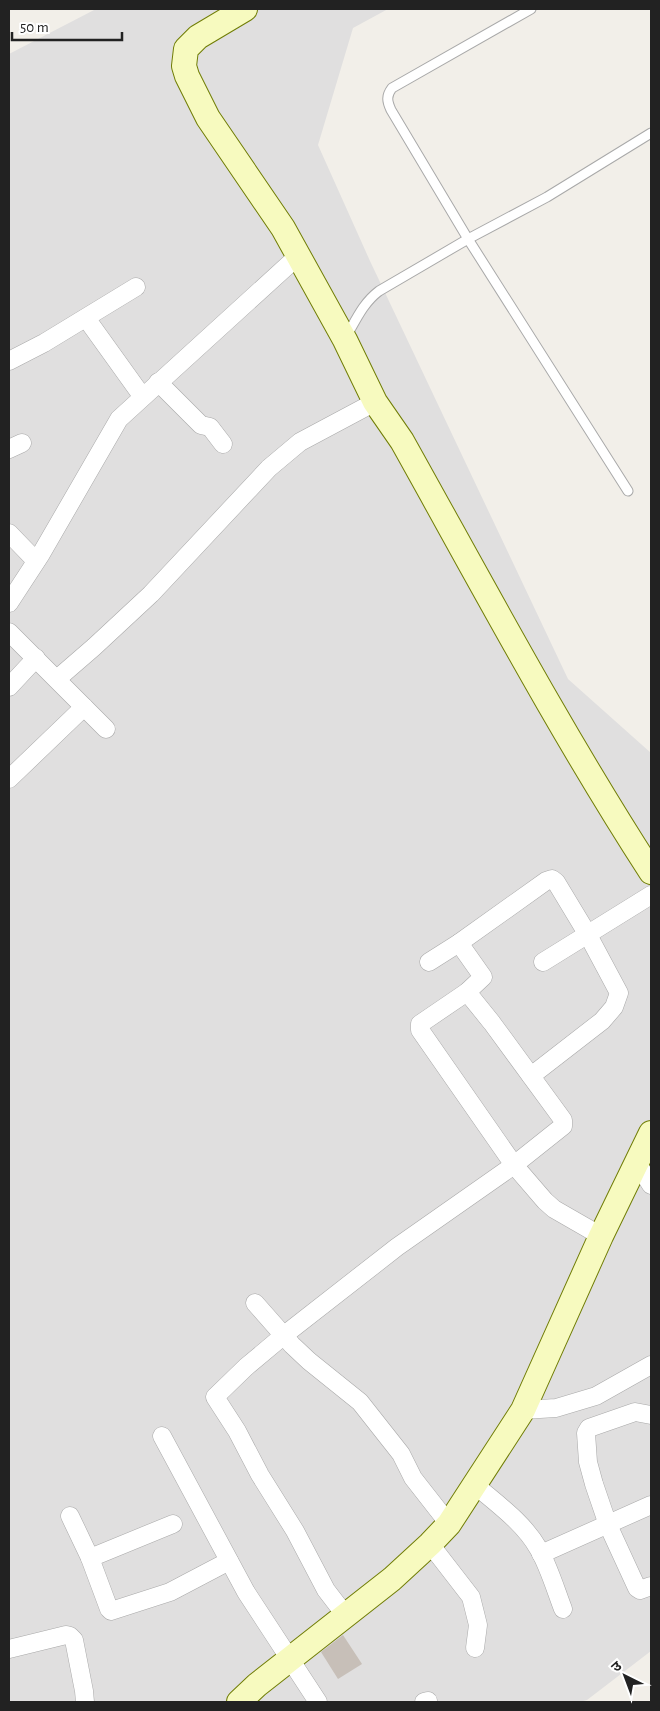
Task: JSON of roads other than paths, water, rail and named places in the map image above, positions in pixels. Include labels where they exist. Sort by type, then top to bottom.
[{"type":"main road","points":[[245,9],[198,37],[186,49],[184,66],[187,76],[208,118],[283,228],[345,340],[375,402],[402,441],[526,662],[630,840],[651,872]]},
{"type":"main road","points":[[239,1702],[257,1685],[392,1578],[449,1524],[523,1410],[602,1236],[650,1137]]},
{"type":"street","points":[[9,603],[71,504],[116,422],[142,396],[298,256]]},
{"type":"street","points":[[9,361],[86,318],[136,287]]},
{"type":"street","points":[[86,318],[142,396]]},
{"type":"street","points":[[158,382],[201,424],[210,427],[223,444]]},
{"type":"street","points":[[58,678],[151,594],[268,468],[298,443],[375,402]]},
{"type":"street","points":[[9,534],[36,561]]},
{"type":"street","points":[[9,632],[58,678],[106,729]]},
{"type":"street","points":[[9,687],[36,658]]},
{"type":"street","points":[[9,779],[84,707]]},
{"type":"street","points":[[429,962],[550,879],[556,882],[588,935],[619,993],[618,1000],[602,1021],[531,1076]]},
{"type":"street","points":[[543,962],[651,895]]},
{"type":"street","points":[[459,943],[483,977],[467,992],[420,1024],[419,1027],[514,1165],[549,1206],[602,1236]]},
{"type":"street","points":[[346,1616],[326,1590],[295,1532],[260,1475],[237,1430],[215,1398],[246,1367],[283,1336],[397,1247],[514,1165],[564,1124],[492,1022],[467,992]]},
{"type":"street","points":[[637,1163],[651,1185]]},
{"type":"street","points":[[255,1303],[283,1336],[309,1361],[360,1402],[401,1454],[417,1484],[449,1524]]},
{"type":"street","points":[[523,1410],[556,1408],[596,1396],[651,1365]]},
{"type":"street","points":[[650,1420],[638,1411],[589,1428],[586,1431],[590,1472],[608,1525],[637,1588],[640,1590],[651,1586]]},
{"type":"street","points":[[162,1436],[246,1592],[318,1702]]},
{"type":"street","points":[[475,1485],[514,1518],[534,1542],[541,1554],[563,1609]]},
{"type":"street","points":[[541,1554],[651,1505]]},
{"type":"street","points":[[70,1516],[90,1558],[109,1609],[113,1612],[175,1589],[229,1561]]},
{"type":"street","points":[[90,1558],[173,1524]]},
{"type":"street","points":[[430,1544],[471,1597],[478,1625],[475,1648]]},
{"type":"street","points":[[9,1649],[66,1635],[70,1636],[74,1640],[85,1702]]},
{"type":"lane","points":[[531,9],[392,88],[387,94],[388,101],[391,110],[468,239],[628,491]]},
{"type":"lane","points":[[345,340],[369,298],[468,239],[547,197],[651,133]]}]
